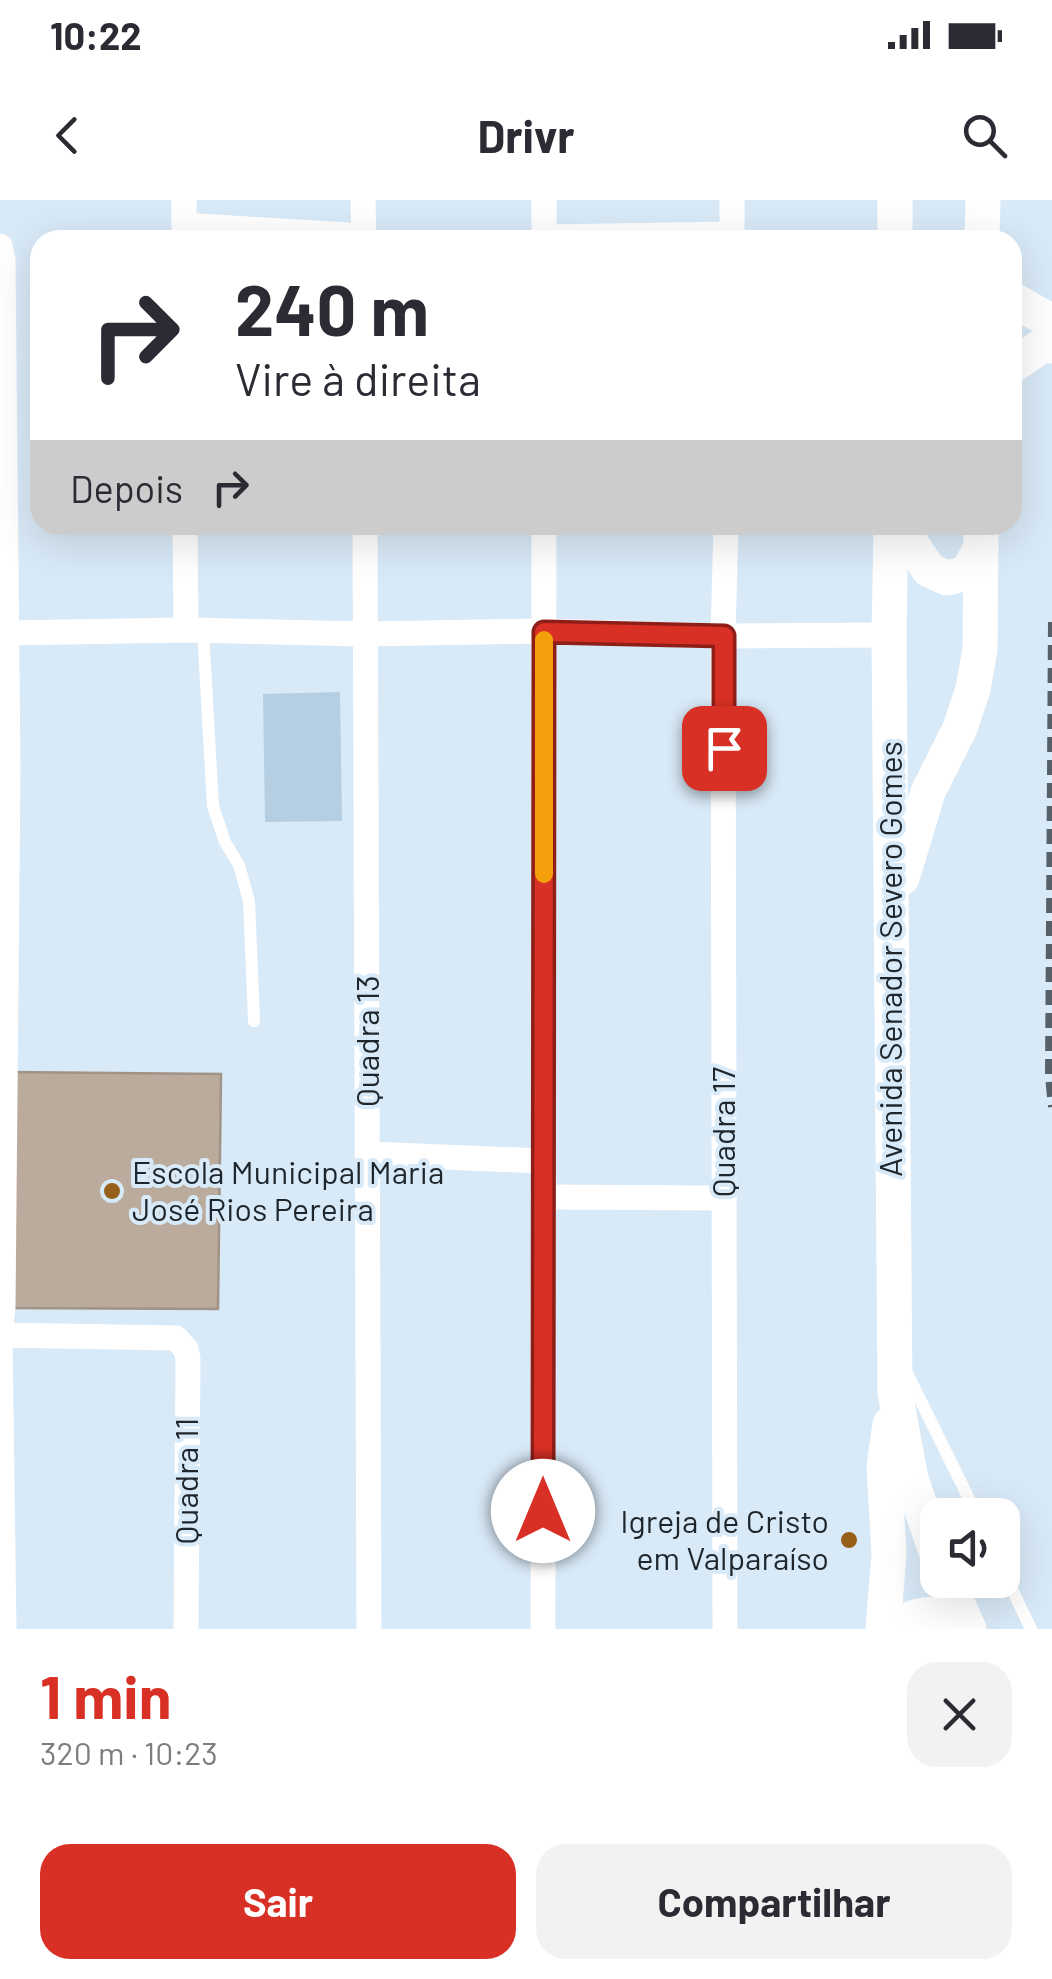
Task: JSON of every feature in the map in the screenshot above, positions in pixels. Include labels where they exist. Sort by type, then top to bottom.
[{"type":"street","points":[[363,200],[364,230]]},
{"type":"street","points":[[544,200],[544,230]]},
{"type":"street","points":[[732,200],[732,230]]},
{"type":"street","points":[[895,200],[895,230]]},
{"type":"street","points":[[184,222],[274,230]]},
{"type":"street","points":[[0,246],[7,632],[4,1308],[0,1335],[4,1629]]},
{"type":"street","points":[[1022,305],[1052,322]]},
{"type":"street","points":[[1022,359],[1043,345],[1052,346]]},
{"type":"street","points":[[186,535],[194,630]]},
{"type":"street","name":"Quadra 13","points":[[365,535],[370,1629]]},
{"type":"street","points":[[542,1629],[544,535]]},
{"type":"street","name":"Quadra 17","points":[[725,1629],[726,535]]},
{"type":"street","name":"Avenida Senador Severo Gomes","points":[[891,535],[888,636],[893,1343],[895,1393],[911,1479],[920,1505]]},
{"type":"street","points":[[905,535],[928,570],[947,578],[967,573],[981,536]]},
{"type":"street","points":[[892,908],[928,792],[960,728],[973,689],[980,649],[981,536]]},
{"type":"street","points":[[7,632],[888,636]]},
{"type":"street","points":[[368,1154],[544,1161]]},
{"type":"street","points":[[544,1196],[724,1198]]},
{"type":"street","name":"Quadra 11","points":[[0,1335],[176,1338],[186,1349],[186,1629]]},
{"type":"street","name":"Avenida Senador Severo Gomes","points":[[883,1629],[890,1554],[884,1467],[895,1393]]},
{"type":"street","points":[[955,1598],[968,1629]]},
{"type":"street","points":[[896,1629],[902,1622],[923,1615],[944,1616],[968,1629]]},
{"type":"lane","points":[[194,630],[213,806],[225,842],[239,865],[249,901],[254,1021]]},
{"type":"lane","points":[[893,1343],[968,1498]]},
{"type":"lane","points":[[1016,1598],[1031,1629]]},
{"type":"shaded area","points":[[340,692],[342,821],[265,822],[263,694]]},
{"type":"building","name":"Escola Municipal Maria José Rios Pereira","points":[[6,1072],[221,1074],[218,1309],[3,1308]]},
{"type":"railway","points":[[1052,622],[1052,1107]]},
{"type":"slow traffic","points":[[544,640],[544,874]]},
{"type":"place","name":"Escola Municipal Maria José Rios Pereira","points":[[112,1191]]},
{"type":"place","name":"Igreja de Cristo em Valparaíso","points":[[849,1540]]},
{"type":"route","points":[[543,1511],[544,632],[724,636],[724,748]]}]
